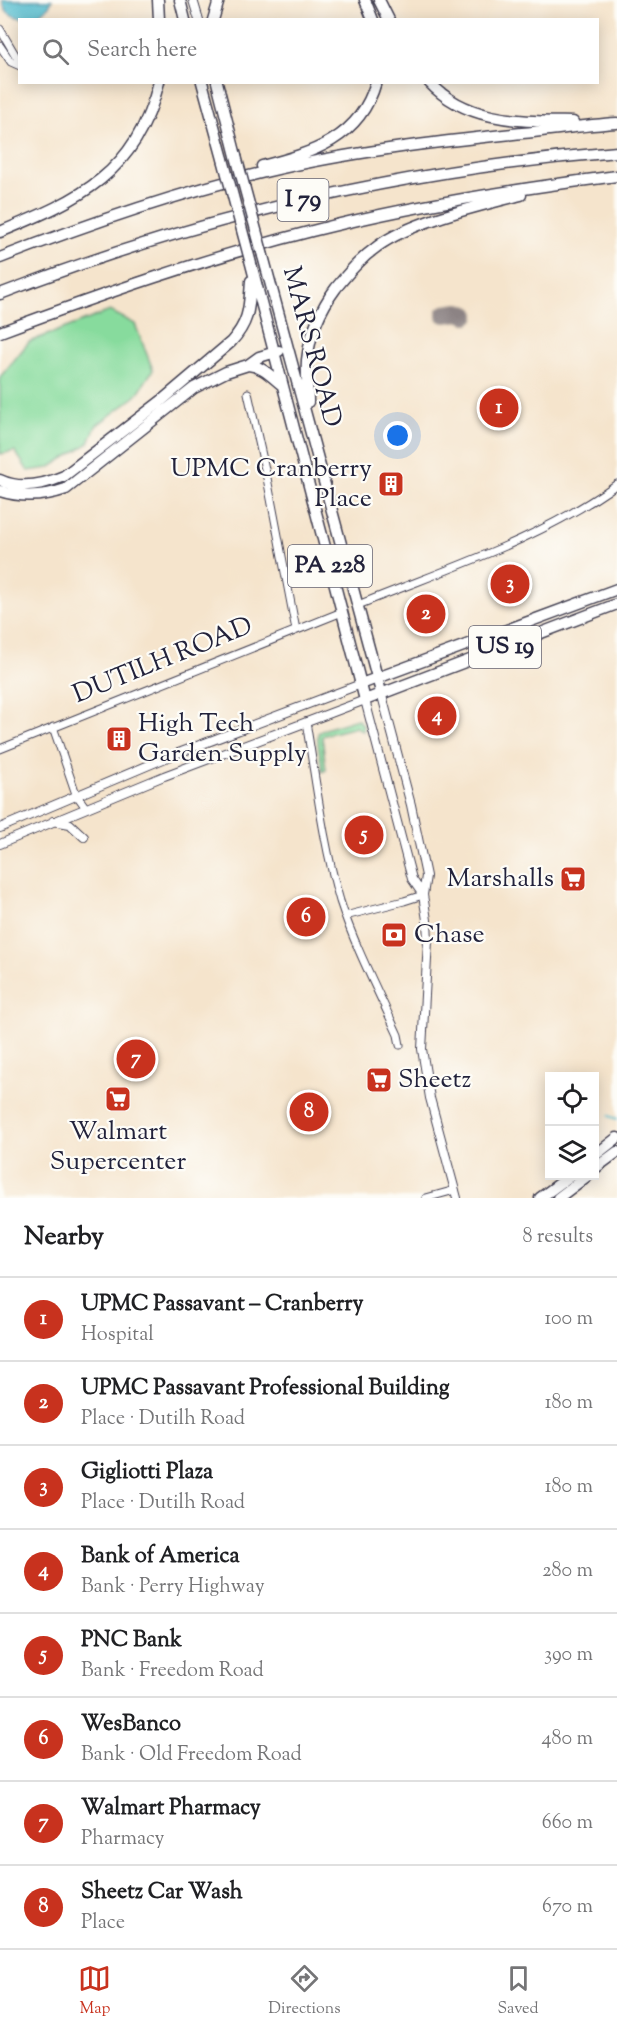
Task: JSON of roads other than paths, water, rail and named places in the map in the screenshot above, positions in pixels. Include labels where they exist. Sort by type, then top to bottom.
[{"type":"highway","points":[[158,0],[159,18]]},
{"type":"highway","points":[[180,0],[184,18]]},
{"type":"highway","points":[[214,18],[219,0]]},
{"type":"highway","points":[[365,0],[372,18]]},
{"type":"highway","points":[[379,0],[388,18]]},
{"type":"highway","points":[[0,232],[50,211],[90,187],[114,169],[129,152],[145,126],[158,84]]},
{"type":"highway","name":"MARS ROAD","points":[[203,84],[361,684]]},
{"type":"highway","name":"MARS ROAD","points":[[218,84],[381,692]]},
{"type":"highway","points":[[185,194],[242,171],[307,153],[329,143],[339,137],[357,119],[375,84]]},
{"type":"highway","points":[[431,84],[449,99],[486,116],[526,121],[615,123]]},
{"type":"highway","name":"I 79","points":[[0,258],[89,225],[185,194],[268,171],[364,154],[615,123]]},
{"type":"highway","name":"I 79","points":[[0,294],[102,257],[196,227],[332,193],[483,166],[617,152]]},
{"type":"highway","points":[[0,332],[186,267],[315,230],[436,204],[520,189],[617,176]]},
{"type":"highway","points":[[308,419],[307,361],[312,336],[330,296],[351,269],[380,245],[424,224],[492,202],[565,184]]},
{"type":"highway","points":[[0,480],[18,485],[29,485],[52,481],[64,476],[160,402],[231,342],[242,331],[248,316],[251,266]]},
{"type":"highway","points":[[0,340],[85,301]]},
{"type":"highway","points":[[0,490],[22,496],[41,495],[66,489],[194,388],[226,372],[248,365],[259,357],[288,349]]},
{"type":"highway","points":[[248,365],[266,371],[282,385]]},
{"type":"highway","name":"US 19","points":[[361,684],[617,590]]},
{"type":"highway","name":"US 19","points":[[365,700],[617,604]]},
{"type":"highway","name":"PA 228","points":[[361,684],[365,700]]},
{"type":"highway","points":[[599,1152],[617,1138]]},
{"type":"highway","points":[[599,1165],[617,1152]]},
{"type":"highway","points":[[540,1198],[565,1180]]},
{"type":"highway","points":[[558,1198],[582,1180]]},
{"type":"main road","points":[[193,0],[198,18]]},
{"type":"main road","name":"US 19","points":[[0,828],[76,794],[361,684]]},
{"type":"main road","points":[[381,692],[411,805],[426,876],[423,895],[428,941],[422,1029],[423,1061],[430,1098],[456,1194]]},
{"type":"main road","points":[[365,700],[412,879],[423,895]]},
{"type":"main road","name":"US 19","points":[[0,844],[82,809],[365,700]]},
{"type":"main road","points":[[52,821],[70,824],[84,837]]},
{"type":"street","points":[[0,29],[18,60]]},
{"type":"street","points":[[0,46],[11,62],[18,64]]},
{"type":"street","points":[[248,393],[296,630]]},
{"type":"street","points":[[358,605],[537,532],[572,514],[617,484]]},
{"type":"street","name":"DUTILH ROAD","points":[[0,749],[342,612]]},
{"type":"street","points":[[306,722],[327,848],[345,916],[398,1035],[400,1045]]},
{"type":"street","points":[[53,727],[82,809]]},
{"type":"street","points":[[345,916],[423,895]]},
{"type":"street","points":[[426,1198],[456,1194]]},
{"type":"water","points":[[2,0],[52,1],[41,13],[25,18],[10,14]]},
{"type":"waterway","points":[[609,1116],[617,1119]]},
{"type":"place","name":"UPMC Passavant – Cranberry","points":[[499,408]]},
{"type":"place","name":"UPMC Cranberry Place","points":[[391,484]]},
{"type":"place","name":"Gigliotti Plaza","points":[[510,584]]},
{"type":"place","name":"UPMC Passavant Professional Building","points":[[426,614]]},
{"type":"place","name":"Bank of America","points":[[437,716]]},
{"type":"place","name":"High Tech Garden Supply","points":[[119,739]]},
{"type":"place","name":"PNC Bank","points":[[364,835]]},
{"type":"place","name":"Marshalls","points":[[573,879]]},
{"type":"place","name":"WesBanco","points":[[306,917]]},
{"type":"place","name":"Chase","points":[[394,935]]},
{"type":"place","name":"Walmart Pharmacy","points":[[136,1059]]},
{"type":"place","name":"Sheetz","points":[[379,1080]]},
{"type":"place","name":"Walmart Supercenter","points":[[118,1099]]},
{"type":"place","name":"Sheetz Car Wash","points":[[309,1112]]}]
